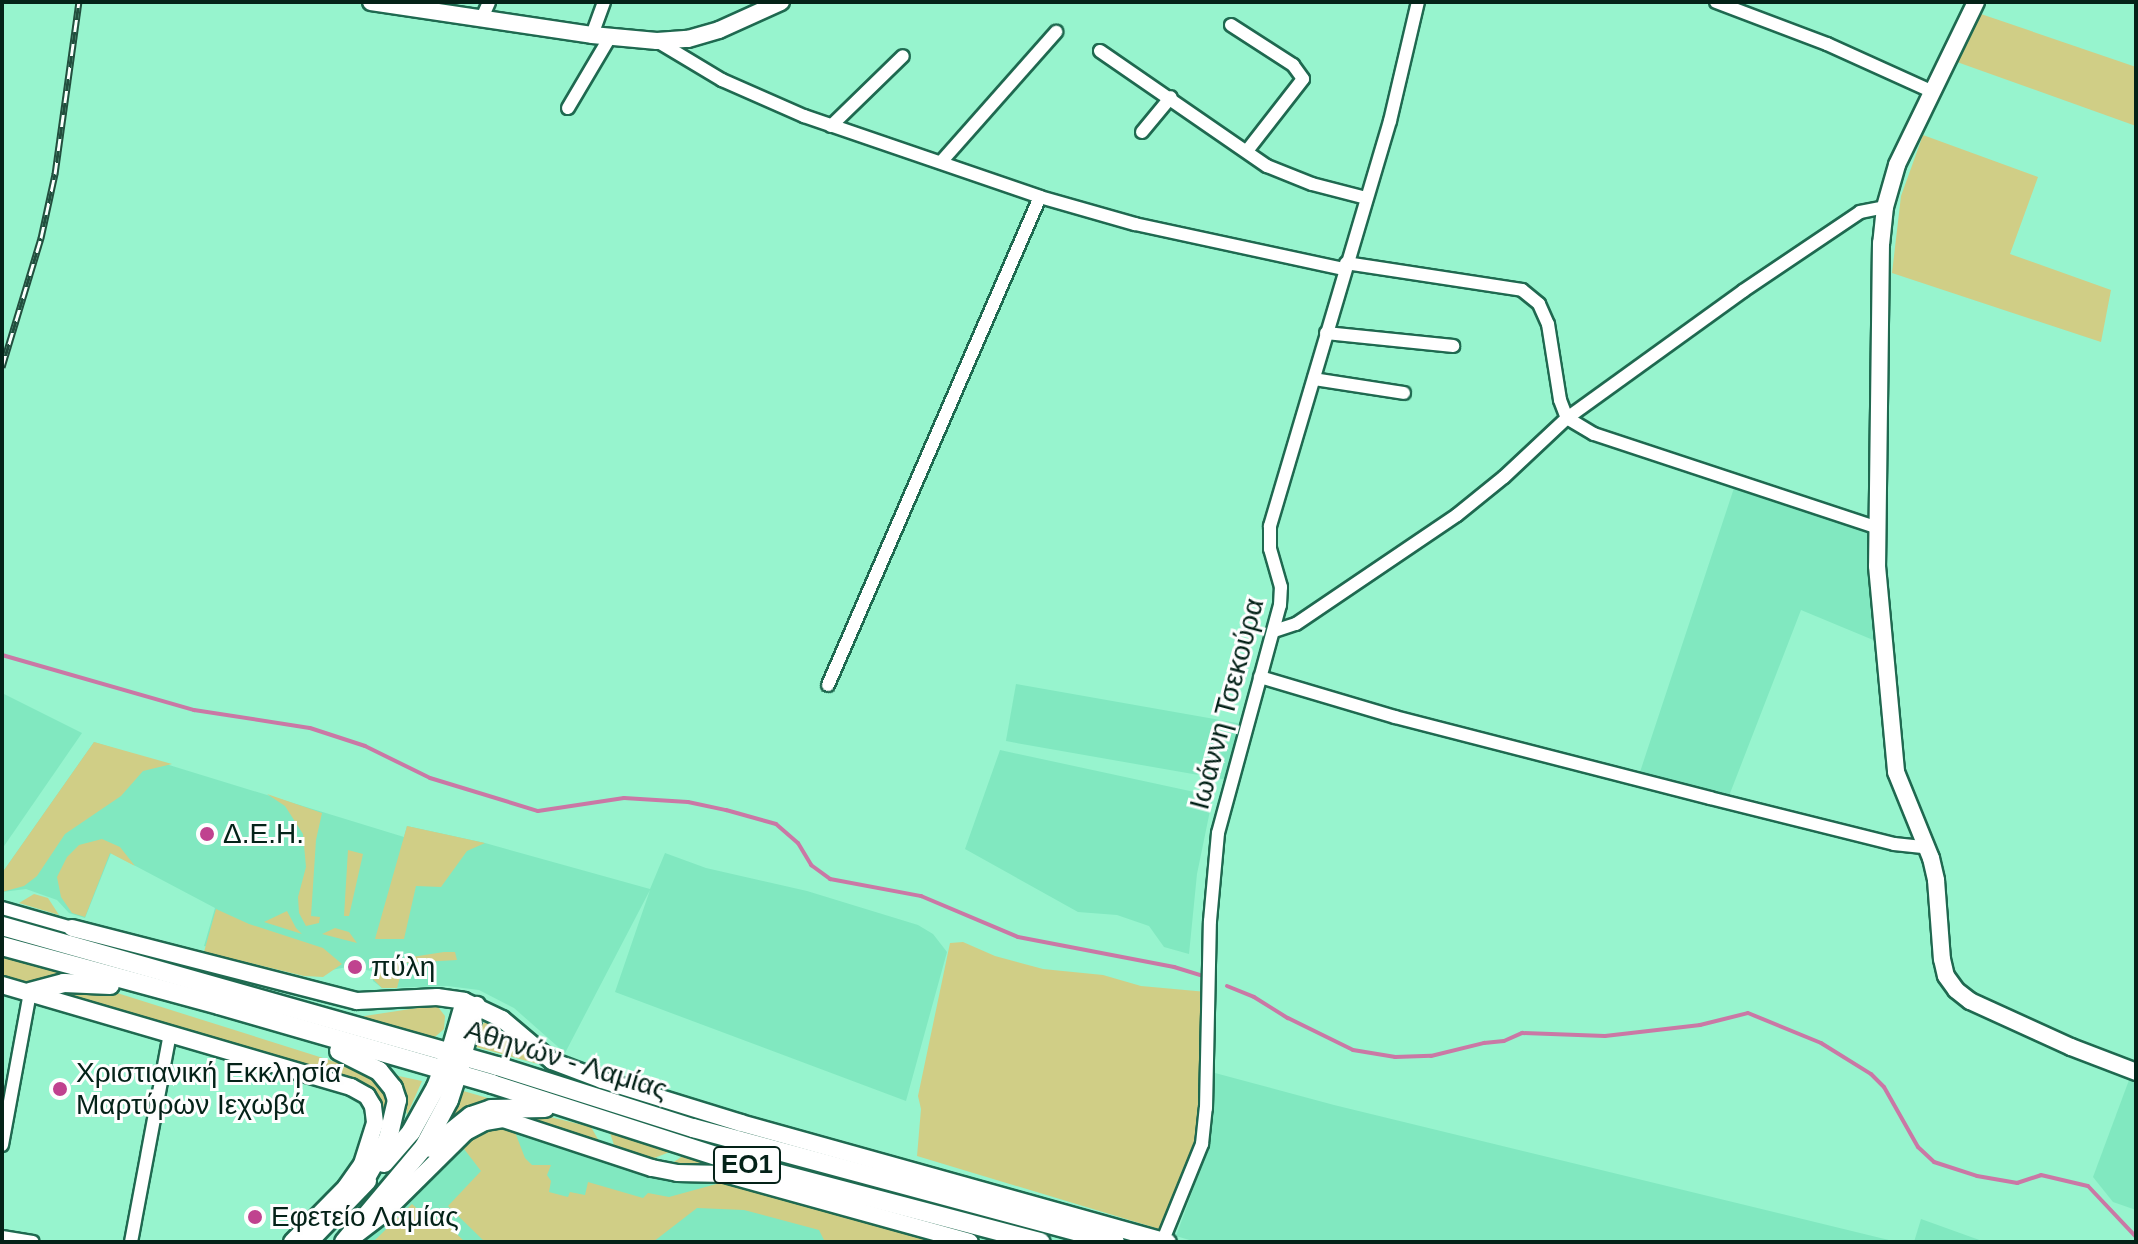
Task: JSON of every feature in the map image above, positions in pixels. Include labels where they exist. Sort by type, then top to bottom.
[{"type":"main road","name":"Αθηνών - Λαμίας","points":[[2,926],[453,1064],[572,1110],[735,1162],[1041,1242]]},
{"type":"main road","name":"Αθηνών - Λαμίας","points":[[2,946],[708,1133],[848,1167],[1115,1242]]},
{"type":"main road","points":[[30,992],[64,983],[83,983],[183,995]]},
{"type":"main road","points":[[219,1005],[247,1022],[362,1060],[385,1076],[396,1094],[396,1116],[385,1147],[360,1188]]},
{"type":"main road","points":[[407,1172],[436,1126],[453,1064]]},
{"type":"main road","points":[[308,1242],[411,1132],[453,1064]]},
{"type":"main road","points":[[345,1242],[407,1172],[455,1125],[471,1116],[511,1108],[572,1110]]},
{"type":"street","points":[[371,2],[486,10],[601,36],[657,41],[688,39],[719,30],[774,4]]},
{"type":"street","points":[[568,108],[601,36],[604,2]]},
{"type":"street","name":"Ιωάννη Τσεκούρα","points":[[1165,1241],[1202,1144],[1206,1108],[1209,932],[1218,833],[1274,631],[1281,587],[1270,549],[1270,526],[1390,121],[1418,2]]},
{"type":"street","points":[[1716,2],[1827,44],[1931,91]]},
{"type":"street","points":[[1976,2],[1897,165],[1885,207],[1879,280],[1876,527],[1879,597],[1896,772],[1936,880],[1942,959],[1946,976],[1956,990],[1970,1001],[2136,1072]]},
{"type":"street","points":[[1231,25],[1293,65],[1303,79],[1247,151]]},
{"type":"street","points":[[941,162],[1056,32]]},
{"type":"street","points":[[657,41],[722,80],[831,126],[1040,197],[1135,224],[1345,266],[1522,290],[1533,296],[1548,324],[1567,418],[1594,434],[1876,527]]},
{"type":"street","points":[[1100,51],[1280,173],[1366,198]]},
{"type":"street","points":[[831,126],[903,56]]},
{"type":"street","points":[[1142,132],[1171,97]]},
{"type":"street","points":[[828,685],[1040,197]]},
{"type":"street","points":[[1274,631],[1296,624],[1457,515],[1512,470],[1567,418],[1860,212],[1885,207]]},
{"type":"street","points":[[1326,333],[1453,346]]},
{"type":"street","points":[[1314,379],[1404,393]]},
{"type":"street","points":[[1260,677],[1395,717],[1697,795],[1894,844],[1925,847]]},
{"type":"street","points":[[2,908],[357,1001],[437,997],[470,1003],[502,1019],[552,1061],[602,1080],[741,1123],[1165,1241]]},
{"type":"street","points":[[2,985],[351,1087],[371,1102],[374,1132],[357,1174],[292,1242]]},
{"type":"street","points":[[2,1145],[30,992]]},
{"type":"street","points":[[453,1064],[470,1003]]},
{"type":"street","points":[[131,1242],[170,1034]]},
{"type":"street","points":[[345,1242],[381,1216],[466,1132],[485,1122],[503,1119],[652,1168],[677,1173],[725,1174],[970,1242]]},
{"type":"street","points":[[2,1237],[33,1242]]},
{"type":"shaded area","points":[[1981,14],[2136,67],[2136,126],[1957,62]]},
{"type":"shaded area","points":[[1923,135],[2038,177],[2010,254],[2111,290],[2101,342],[1892,273],[1901,196]]},
{"type":"shaded area","points":[[1735,485],[1870,531],[1878,642],[1801,610],[1729,796],[1640,772]]},
{"type":"shaded area","points":[[1016,684],[1239,723],[1228,780],[1006,741]]},
{"type":"shaded area","points":[[2,693],[82,733],[2,849]]},
{"type":"shaded area","name":"Δ.Ε.Η.","points":[[94,742],[404,837],[407,826],[485,843],[650,889],[665,853],[706,868],[807,891],[918,925],[933,934],[947,952],[906,1101],[615,992],[650,890],[565,1053],[514,1008],[479,990],[447,986],[382,988],[373,981],[372,971],[347,967],[326,971],[204,946],[215,908],[111,853],[85,918],[69,913],[57,900],[26,889],[2,892],[2,873]]},
{"type":"shaded area","points":[[94,742],[172,764],[143,771],[121,796],[65,834],[37,876],[24,886],[2,892],[2,873]]},
{"type":"shaded area","points":[[1000,750],[1213,796],[1197,874],[1189,954],[1164,947],[1149,926],[1117,915],[1078,912],[965,849]]},
{"type":"shaded area","points":[[267,794],[322,813],[316,840],[311,916],[320,917],[319,923],[306,926],[299,913],[298,897],[306,867],[303,834],[285,806]]},
{"type":"shaded area","points":[[407,826],[485,843],[467,851],[441,887],[416,886],[404,939],[375,939]]},
{"type":"shaded area","points":[[102,839],[120,847],[135,866],[110,853],[85,917],[72,913],[61,897],[57,877],[67,857],[79,845]]},
{"type":"shaded area","points":[[348,850],[363,854],[349,916],[344,916]]},
{"type":"shaded area","points":[[34,894],[48,898],[59,915],[19,903]]},
{"type":"shaded area","points":[[216,909],[249,924],[323,948],[342,964],[323,977],[304,976],[204,952]]},
{"type":"shaded area","points":[[287,911],[296,928],[302,934],[264,922]]},
{"type":"shaded area","points":[[335,928],[349,932],[357,943],[322,934]]},
{"type":"shaded area","points":[[963,942],[995,956],[1043,969],[1103,975],[1141,986],[1207,992],[1199,1141],[1159,1229],[917,1156],[921,1109],[918,1096],[950,943]]},
{"type":"shaded area","points":[[455,952],[457,960],[404,963],[397,988],[382,988],[373,979],[372,971],[379,962]]},
{"type":"shaded area","points":[[2,956],[86,978],[34,984],[2,979]]},
{"type":"shaded area","points":[[53,992],[114,992],[361,1070],[374,1078],[387,1100],[380,1134],[371,1090],[361,1084]]},
{"type":"shaded area","points":[[438,1007],[445,1016],[444,1029],[435,1037],[358,1017]]},
{"type":"shaded area","points":[[487,1022],[504,1031],[538,1064],[476,1047],[473,1044],[479,1025]]},
{"type":"shaded area","points":[[2132,1072],[2136,1073],[2136,1210],[2113,1202],[2093,1177]]},
{"type":"shaded area","points":[[1215,1073],[1334,1105],[1897,1242],[1196,1242],[1176,1236],[1210,1143]]},
{"type":"shaded area","points":[[394,1075],[422,1081],[407,1115],[404,1095]]},
{"type":"shaded area","points":[[460,1090],[491,1099],[448,1117]]},
{"type":"shaded area","points":[[522,1110],[591,1127],[599,1141],[554,1131]]},
{"type":"shaded area","points":[[502,1123],[664,1179],[719,1181],[951,1242],[361,1242],[466,1139]]},
{"type":"shaded area","points":[[496,1126],[513,1127],[525,1158],[532,1165],[551,1165],[547,1175],[551,1181],[549,1192],[568,1197],[570,1192],[585,1195],[588,1182],[643,1198],[648,1193],[669,1197],[720,1183],[944,1242],[825,1242],[819,1230],[744,1210],[697,1208],[653,1242],[485,1242],[448,1206],[481,1171],[461,1145]]},
{"type":"shaded area","points":[[610,1133],[672,1151],[652,1159],[615,1148]]},
{"type":"shaded area","points":[[684,1155],[727,1165],[698,1170],[671,1164]]},
{"type":"shaded area","points":[[412,1204],[433,1223],[439,1217],[465,1242],[373,1242]]},
{"type":"shaded area","points":[[1921,1219],[1985,1242],[1914,1242]]},
{"type":"waterway","points":[[2,655],[194,710],[310,728],[365,746],[430,778],[538,811],[624,798],[688,802],[726,810],[776,824],[798,843],[811,865],[830,879],[921,896],[1018,937],[1174,967],[1204,976]]},
{"type":"waterway","points":[[1227,986],[1254,997],[1288,1018],[1353,1050],[1395,1057],[1431,1056],[1504,1041],[1522,1033],[1605,1036],[1700,1025],[1748,1013],[1821,1043],[1871,1074],[1884,1087],[1918,1147],[1934,1162],[1977,1176],[2017,1183],[2041,1175],[2088,1186],[2136,1237]]},
{"type":"railway","points":[[2,367],[41,238],[55,174],[79,2]]},
{"type":"place","name":"Δ.Ε.Η.","points":[[207,834]]},
{"type":"place","name":"πύλη","points":[[355,967]]},
{"type":"place","name":"Χριστιανική Εκκλησία Μαρτύρων Ιεχωβά","points":[[60,1089]]},
{"type":"place","name":"Εφετείο Λαμίας","points":[[255,1217]]}]
